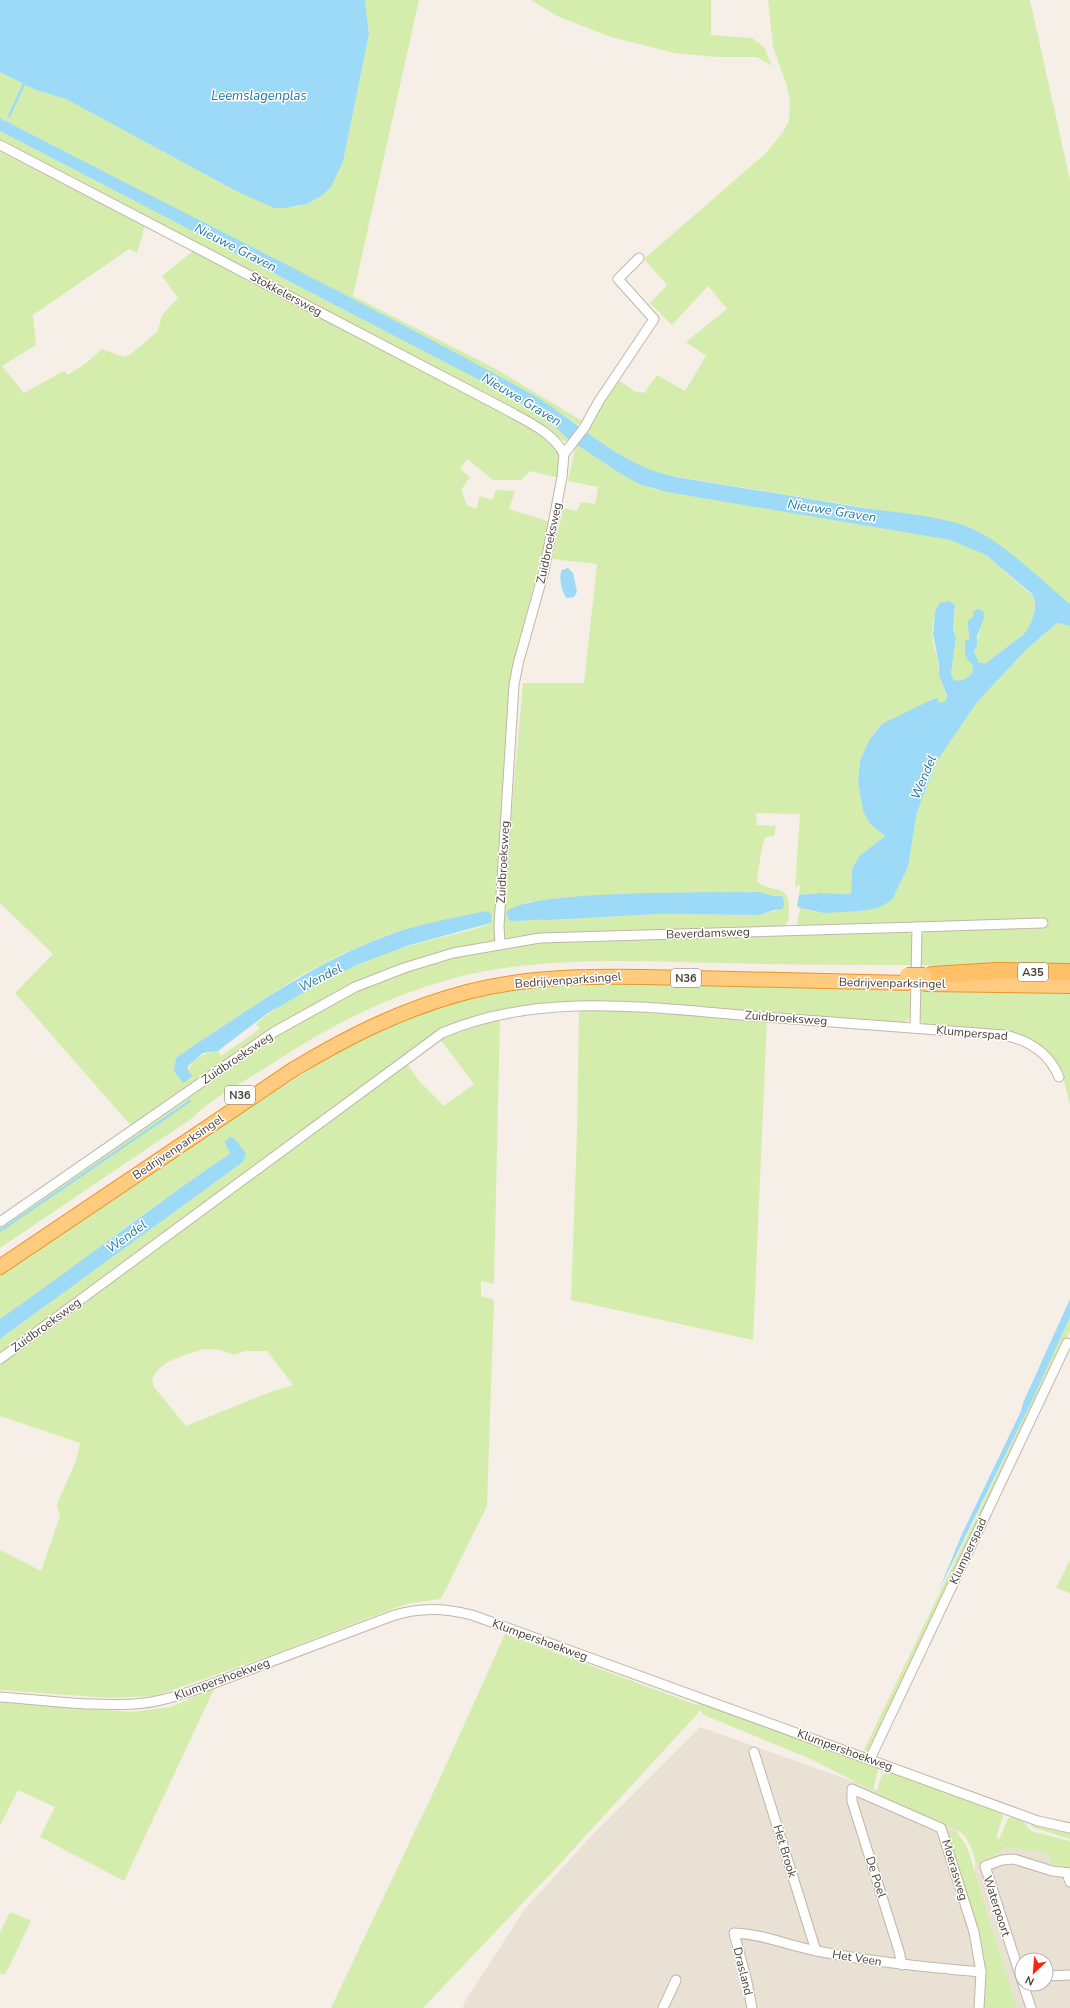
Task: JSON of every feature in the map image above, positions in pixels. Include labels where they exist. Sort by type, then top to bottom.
[{"type":"highway","name":"Bedrijvenparksingel","points":[[0,1257],[311,1048],[370,1017],[435,993],[502,977],[566,970],[666,969],[907,979]]},
{"type":"highway","name":"A35","points":[[927,978],[997,972],[1070,972]]},
{"type":"highway","name":"Bedrijvenparksingel","points":[[0,1267],[294,1069],[343,1040],[408,1010],[467,992],[504,985],[581,977],[907,979],[1070,978]]},
{"type":"highway","name":"Bedrijvenparksingel","points":[[927,978],[1070,986]]},
{"type":"street","name":"Stokkelersweg","points":[[0,145],[505,409],[549,436],[561,447],[564,454]]},
{"type":"street","points":[[564,454],[584,428],[599,401],[654,318],[618,279],[639,258]]},
{"type":"street","name":"Zuidbroeksweg","points":[[0,1222],[274,1032],[319,1006],[355,987],[404,968],[453,953],[500,944],[499,926],[514,685],[518,664],[544,571],[562,477],[564,454]]},
{"type":"street","name":"Beverdamsweg","points":[[500,944],[540,938],[576,936],[1043,923]]},
{"type":"street","points":[[915,1028],[917,927]]},
{"type":"street","name":"Zuidbroeksweg","points":[[0,1359],[442,1033],[463,1024],[543,1008],[606,1006],[915,1028]]},
{"type":"street","name":"Klumperspad","points":[[915,1028],[1004,1035],[1023,1040],[1046,1056],[1059,1077]]},
{"type":"street","name":"Klumperspad","points":[[870,1759],[1067,1343]]},
{"type":"street","name":"Klumpershoekweg","points":[[0,1697],[110,1704],[146,1703],[188,1692],[392,1616],[420,1609],[444,1609],[472,1615],[1038,1820],[1070,1828]]},
{"type":"street","name":"Het Brook","points":[[754,1752],[816,1951]]},
{"type":"street","name":"De Poel","points":[[852,1789],[852,1801],[899,1951],[902,1965]]},
{"type":"street","name":"Moerasweg","points":[[852,1789],[941,1828],[974,1932],[981,1972],[979,2008]]},
{"type":"street","name":"Waterpoort","points":[[1014,1955],[984,1866],[1002,1860],[1014,1859],[1052,1871],[1068,1873]]},
{"type":"street","points":[[1068,1873],[1070,1882]]},
{"type":"street","name":"Het Veen","points":[[734,1933],[762,1936],[816,1951],[902,1965],[981,1972]]},
{"type":"street","name":"Drasland","points":[[734,1933],[747,1982],[752,2008]]},
{"type":"street","points":[[1054,1976],[1070,1975]]},
{"type":"street","points":[[663,2008],[676,1980]]},
{"type":"street","name":"Waterpoort","points":[[1026,1992],[1031,2008]]},
{"type":"shaded area","points":[[700,1727],[954,1817],[992,1968],[986,2008],[463,2008],[464,2003],[524,1910],[597,1830]]},
{"type":"shaded area","points":[[1008,1847],[1040,1852],[1050,1855],[1049,1864],[1070,1868],[1070,2008],[1017,2008],[975,1872],[975,1860],[979,1865],[1001,1852],[1003,1848]]},
{"type":"green space","points":[[365,0],[419,0],[353,296],[496,369],[582,421],[578,425],[523,389],[0,118],[0,72],[36,90],[66,99],[236,191],[295,207],[307,204],[323,195],[331,187],[343,162],[369,34]]},
{"type":"green space","points":[[531,0],[711,0],[711,35],[752,38],[764,47],[772,66],[757,57],[715,57],[675,53],[611,37],[557,16]]},
{"type":"green space","points":[[768,0],[1030,0],[1070,180],[1070,604],[997,544],[969,528],[850,505],[660,474],[624,458],[585,431],[619,380],[634,391],[644,393],[657,375],[685,391],[706,356],[686,342],[727,309],[708,286],[672,325],[650,303],[667,285],[644,259],[765,154],[783,132],[789,121],[790,101],[787,86],[773,47]]},
{"type":"green space","points":[[0,131],[508,395],[550,422],[568,439],[566,442],[493,397],[0,140]]},
{"type":"green space","points":[[0,152],[145,226],[137,253],[129,249],[33,315],[36,345],[2,366],[24,393],[64,371],[68,375],[85,364],[102,349],[123,357],[131,354],[158,331],[162,315],[178,298],[162,276],[193,251],[465,391],[536,430],[556,446],[560,454],[559,478],[530,471],[521,480],[493,480],[467,459],[460,469],[470,477],[461,490],[467,505],[476,509],[480,496],[492,500],[496,490],[515,491],[509,509],[550,522],[518,647],[509,696],[496,885],[498,941],[356,985],[132,1127],[15,993],[53,954],[0,903]],"holes":[[[491,923],[419,943],[370,960],[349,968],[309,988],[272,1011],[256,1024],[260,1029],[221,1056],[218,1051],[199,1057],[191,1064],[182,1082],[193,1046],[298,977],[340,955],[387,935],[419,926]]]},
{"type":"green space","points":[[576,444],[618,472],[653,489],[950,540],[986,555],[1034,597],[1035,607],[1033,617],[1024,634],[986,663],[979,663],[974,651],[984,618],[973,617],[967,626],[970,633],[965,656],[973,667],[973,671],[970,676],[963,680],[953,680],[951,674],[956,637],[953,630],[955,610],[939,603],[933,624],[933,636],[934,647],[938,660],[938,669],[947,699],[944,703],[940,703],[937,698],[933,699],[893,720],[882,724],[869,740],[860,761],[858,781],[870,824],[885,836],[859,856],[852,869],[851,894],[819,893],[799,895],[800,884],[795,888],[800,814],[756,813],[757,825],[776,826],[774,836],[765,837],[761,852],[757,881],[762,885],[783,892],[786,895],[789,914],[788,921],[784,927],[575,932],[512,939],[504,937],[502,931],[504,896],[523,683],[584,683],[597,564],[552,559],[563,508],[577,511],[581,502],[595,504],[598,487],[568,481]],"holes":[[[760,892],[773,896],[782,896],[784,899],[784,906],[778,910],[760,915],[660,914],[548,920],[532,919],[516,921],[519,906],[527,902]]]},
{"type":"green space","points":[[1058,623],[1070,626],[1070,969],[918,965],[920,936],[927,929],[803,927],[797,924],[800,908],[816,912],[892,900],[908,867],[917,812],[937,761],[978,701],[1028,648]]},
{"type":"green space","points":[[908,931],[913,937],[914,965],[792,965],[631,961],[573,962],[486,971],[429,985],[375,1006],[322,1033],[297,1048],[220,1096],[191,1119],[0,1248],[0,1224],[275,1034],[379,979],[431,962],[548,939]]},
{"type":"green space","points":[[581,983],[821,987],[822,989],[912,992],[911,1017],[904,1023],[603,1003],[462,1022],[0,1356],[0,1339],[243,1162],[228,1150],[230,1154],[131,1223],[55,1281],[0,1319],[0,1274],[262,1097],[285,1086],[309,1070],[321,1059],[356,1039],[443,1005],[511,989]]},
{"type":"green space","points":[[958,990],[1070,993],[1070,1105],[1062,1073],[1034,1042],[1015,1034],[925,1025],[922,1022],[917,1010],[917,992],[958,992]]},
{"type":"green space","points":[[579,1009],[767,1019],[753,1340],[571,1300],[577,1132]]},
{"type":"green space","points":[[500,1018],[494,1284],[481,1281],[481,1296],[494,1300],[487,1506],[441,1599],[410,1603],[270,1656],[155,1696],[109,1698],[0,1690],[0,1550],[41,1571],[60,1516],[57,1504],[76,1461],[80,1443],[0,1416],[0,1365],[407,1064],[419,1081],[444,1106],[474,1084],[440,1039]],"holes":[[[204,1349],[220,1350],[234,1355],[246,1351],[267,1351],[293,1385],[273,1391],[186,1426],[154,1387],[152,1380],[161,1368],[174,1359]]]},
{"type":"green space","points":[[1070,1317],[1070,1331],[871,1749],[868,1751],[864,1750],[1031,1403]]},
{"type":"green space","points":[[1070,1560],[1070,1593],[1056,1588]]},
{"type":"green space","points":[[505,1634],[697,1705],[699,1700],[878,1766],[873,1791],[813,1760],[704,1715],[699,1708],[700,1711],[556,1868],[423,2008],[331,2008],[441,1776]]},
{"type":"green space","points":[[214,1689],[124,1881],[40,1837],[55,1807],[18,1790],[0,1826],[0,1702],[131,1712],[170,1707]]},
{"type":"green space","points":[[890,1770],[1001,1811],[1003,1817],[996,1837],[999,1839],[1008,1819],[1012,1816],[1023,1821],[1031,1831],[1070,1841],[1070,1868],[1049,1864],[1050,1855],[1008,1847],[1003,1848],[1001,1852],[978,1864],[965,1836],[957,1830],[876,1796],[882,1777],[887,1771]]},
{"type":"green space","points":[[1032,1822],[1070,1830],[1070,1839],[1031,1827]]},
{"type":"green space","points":[[946,1830],[950,1830],[957,1834],[968,1850],[1017,2008],[983,2008],[986,1985],[983,1946]]},
{"type":"green space","points":[[10,1912],[31,1921],[5,1975],[0,1973],[0,1933]]},
{"type":"water","name":"Leemslagenplas","points":[[0,0],[365,0],[369,34],[343,162],[331,187],[323,195],[307,204],[284,208],[274,208],[236,191],[66,99],[36,90],[0,72]]},
{"type":"water","points":[[0,118],[326,285],[521,388],[540,399],[614,451],[634,462],[654,471],[676,477],[864,508],[937,518],[965,526],[990,538],[1002,546],[1070,604],[1070,626],[1058,623],[1028,648],[978,701],[937,761],[917,812],[908,867],[892,900],[878,908],[860,911],[824,913],[797,906],[799,895],[819,893],[851,894],[852,869],[859,856],[885,836],[870,824],[863,811],[858,781],[860,761],[869,740],[882,724],[933,699],[937,698],[940,703],[946,701],[947,696],[939,675],[939,664],[933,634],[935,612],[939,603],[949,601],[955,605],[953,630],[956,637],[951,674],[954,680],[960,680],[969,677],[973,668],[965,654],[965,641],[969,639],[968,621],[973,617],[973,612],[977,609],[983,611],[984,618],[977,636],[977,645],[974,651],[979,663],[986,663],[1024,634],[1034,615],[1035,604],[1032,594],[986,555],[950,540],[667,492],[639,484],[568,439],[550,422],[508,395],[0,131]]},
{"type":"water","points":[[568,568],[573,573],[577,592],[574,597],[567,598],[562,589],[560,576],[562,570]]},
{"type":"water","points":[[760,892],[773,896],[782,896],[784,899],[784,906],[782,909],[760,915],[660,914],[510,921],[506,913],[519,905],[583,896]]},
{"type":"water","name":"Wendel","points":[[486,911],[492,914],[491,923],[410,945],[359,964],[320,983],[268,1013],[218,1051],[203,1053],[188,1066],[188,1070],[192,1076],[185,1082],[182,1082],[174,1071],[176,1058],[193,1046],[286,985],[335,958],[386,936],[410,928]]},
{"type":"water","name":"Wendel","points":[[230,1137],[234,1138],[246,1154],[243,1162],[0,1339],[0,1319],[186,1184],[230,1154],[225,1142]]},
{"type":"water","points":[[1070,1299],[1070,1317],[1031,1403],[939,1590],[962,1534],[1021,1411],[1023,1403]]},
{"type":"waterway","points":[[9,116],[24,84]]},
{"type":"waterway","points":[[0,1231],[190,1101]]},
{"type":"water label","name":"Nieuwe Graven","points":[[236,247]]},
{"type":"water label","name":"Nieuwe Graven","points":[[522,399]]},
{"type":"water label","name":"Nieuwe Graven","points":[[832,510]]}]
